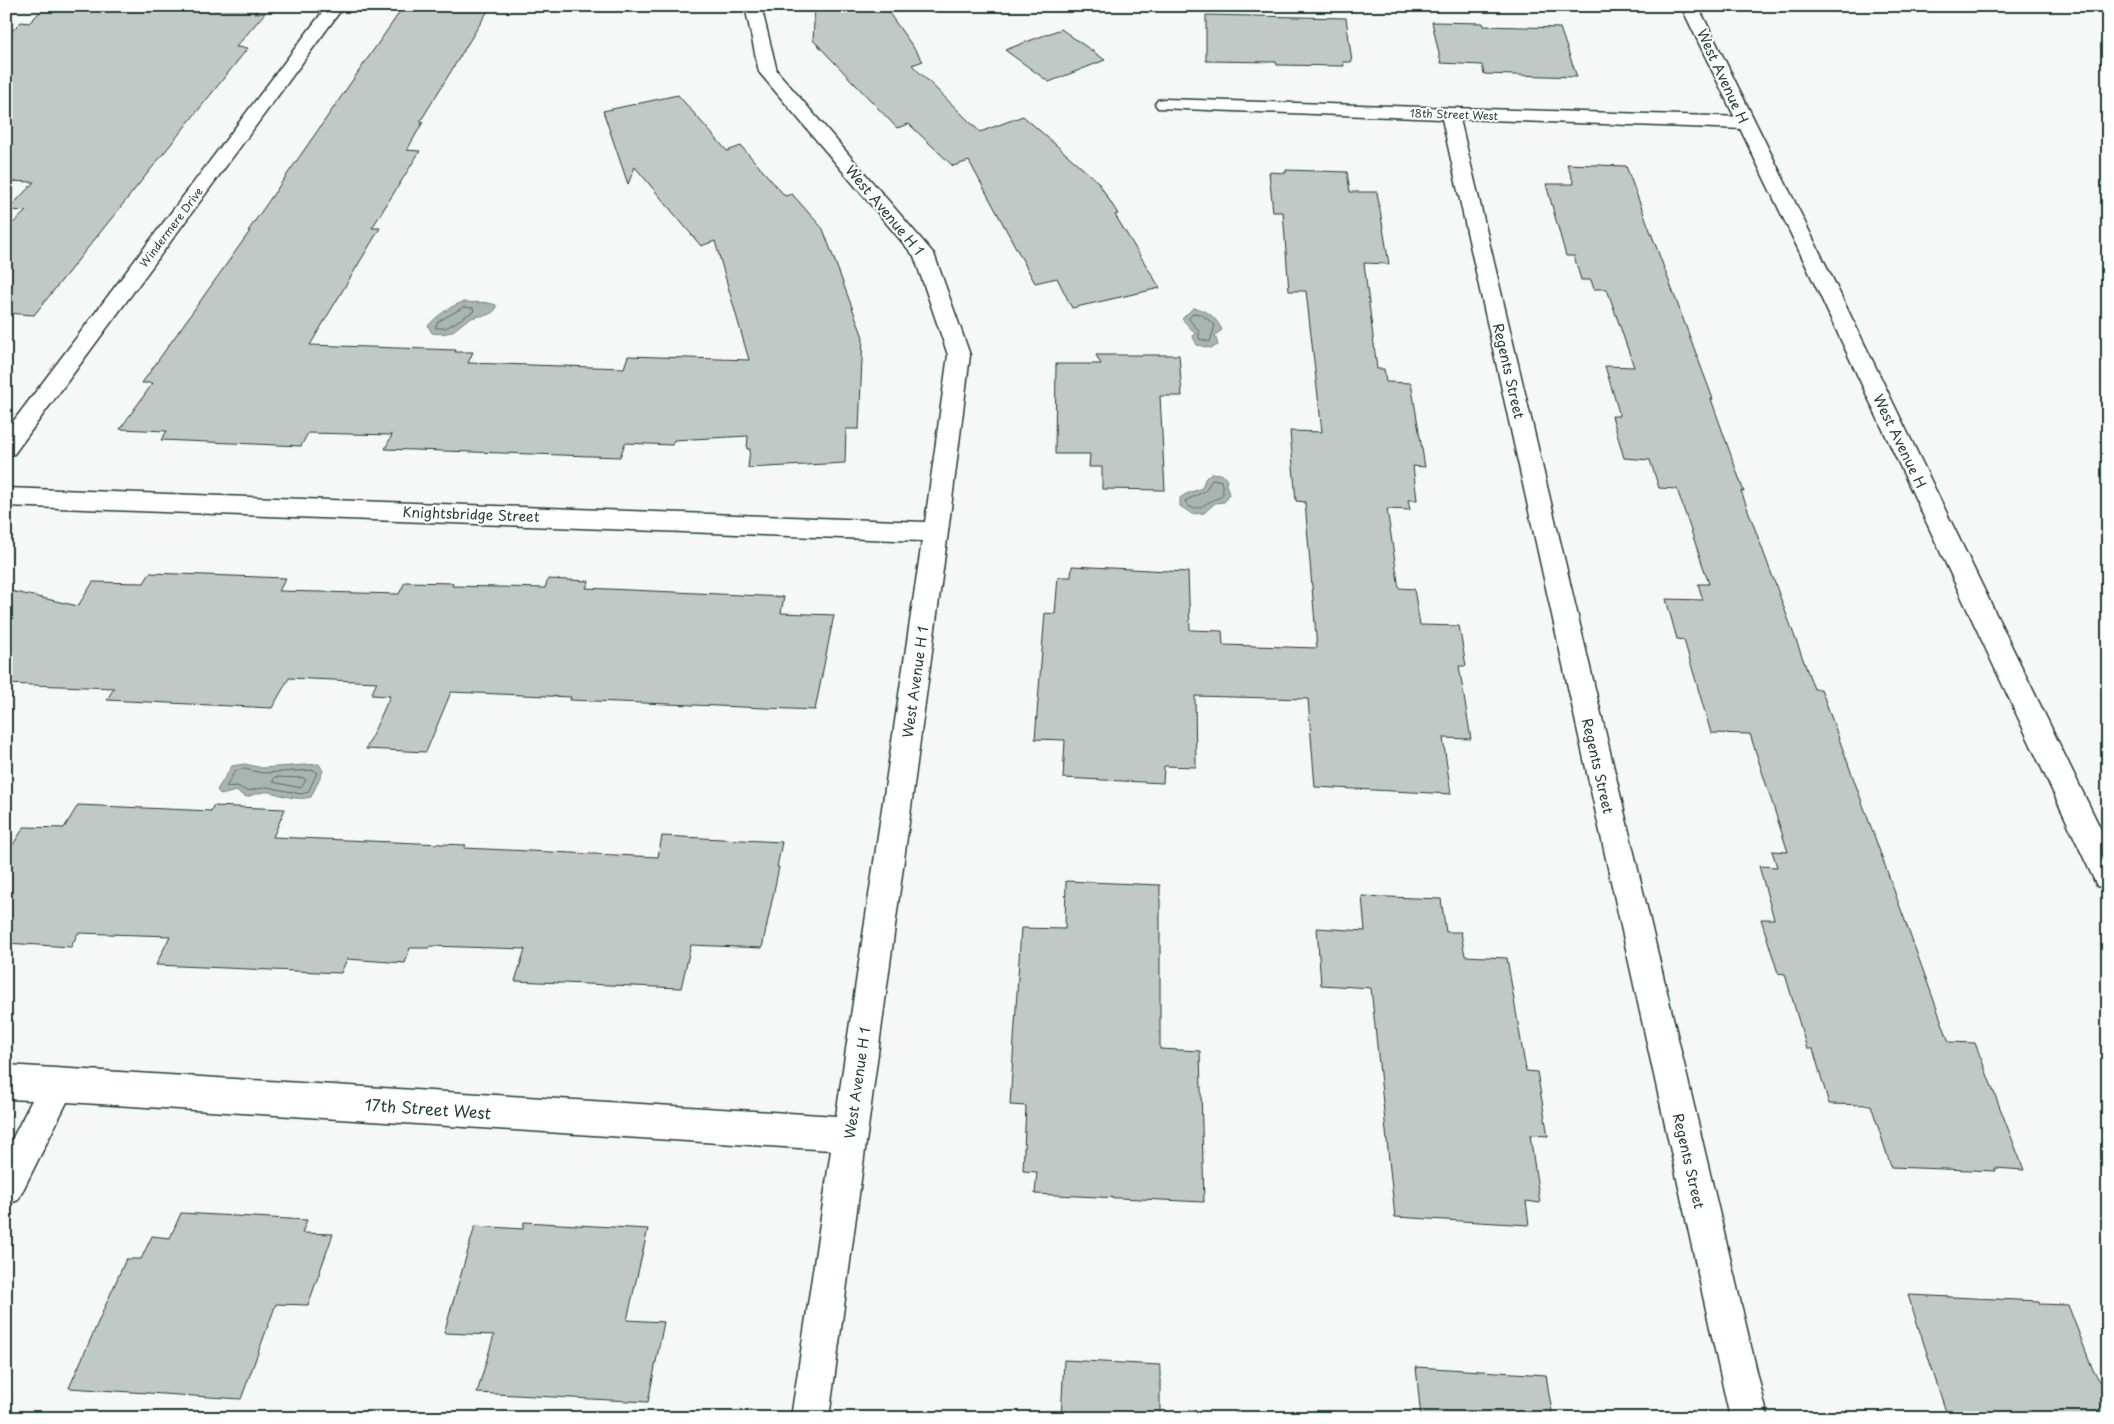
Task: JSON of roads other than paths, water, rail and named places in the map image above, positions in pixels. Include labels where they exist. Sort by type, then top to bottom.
[{"type":"street","name":"Windermere Drive","points":[[6,448],[336,6]]},
{"type":"street","name":"West Avenue H 1","points":[[753,6],[768,72],[924,254],[959,355],[936,532],[810,1418]]},
{"type":"street","name":"West Avenue H","points":[[1690,6],[2108,876]]},
{"type":"street","name":"18th Street West","points":[[1164,104],[1745,123]]},
{"type":"street","name":"Regents Street","points":[[1450,114],[1749,1418]]},
{"type":"street","name":"Knightsbridge Street","points":[[6,497],[936,532]]},
{"type":"street","name":"17th Street West","points":[[6,1082],[850,1134]]},
{"type":"street","points":[[6,1188],[58,1085]]},
{"type":"water","points":[[463,302],[492,304],[496,305],[496,309],[488,315],[469,319],[447,333],[432,333],[428,326],[439,315]]},
{"type":"water","points":[[1193,308],[1210,314],[1217,321],[1222,330],[1215,335],[1218,345],[1211,348],[1197,345],[1193,337],[1195,333],[1182,319]]},
{"type":"water","points":[[1211,473],[1221,474],[1227,479],[1226,484],[1229,495],[1224,502],[1215,503],[1204,513],[1192,514],[1180,506],[1180,498],[1202,488],[1205,479]]},
{"type":"water","points":[[245,764],[262,768],[319,764],[323,771],[311,797],[295,798],[267,792],[246,797],[236,791],[221,795],[217,790],[232,766]]}]
